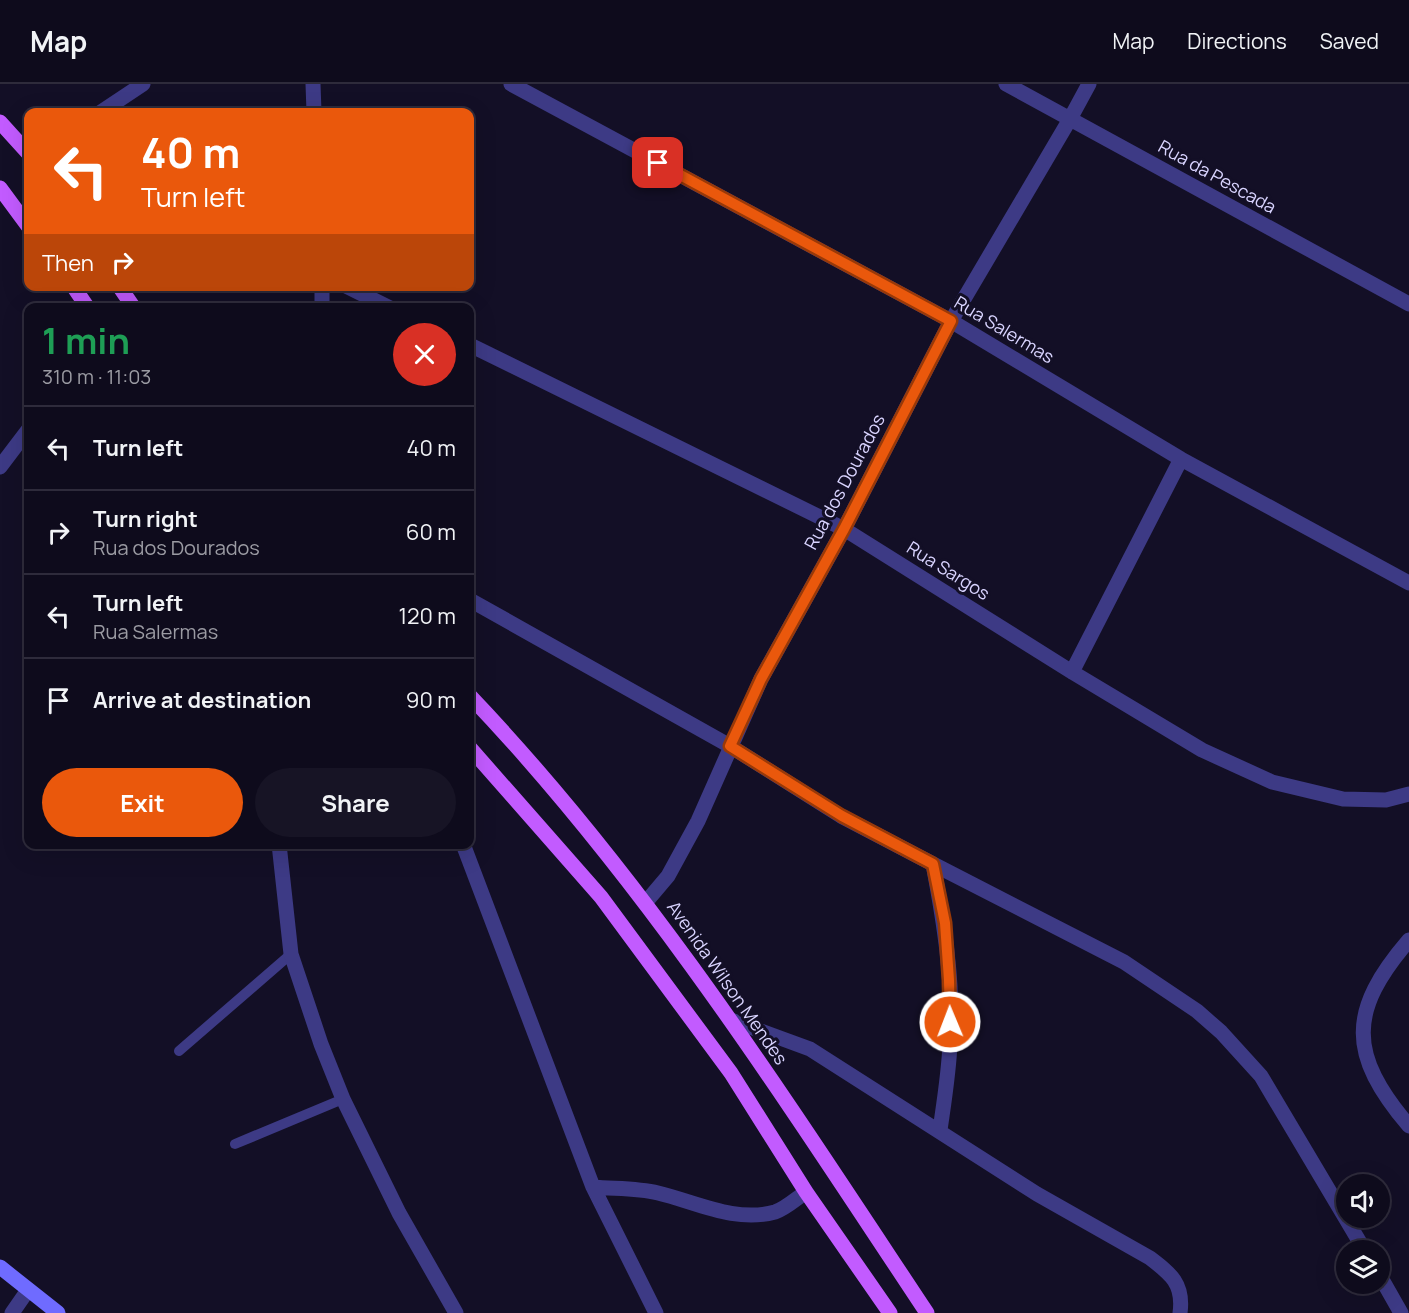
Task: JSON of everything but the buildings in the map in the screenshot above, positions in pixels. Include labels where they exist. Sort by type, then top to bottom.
[{"type":"main road","points":[[0,122],[24,149]]},
{"type":"main road","points":[[0,188],[24,221]]},
{"type":"main road","name":"Avenida Wilson Mendes","points":[[474,700],[518,747],[646,902],[731,1020],[927,1313]]},
{"type":"main road","points":[[474,753],[601,897],[731,1073],[806,1192],[890,1313]]},
{"type":"street","points":[[107,108],[143,84]]},
{"type":"street","points":[[313,84],[314,108]]},
{"type":"street","name":"Rua Salermas","points":[[511,84],[951,321],[1181,459],[1409,583]]},
{"type":"street","name":"Rua da Pescada","points":[[1006,84],[1409,304]]},
{"type":"street","name":"Rua dos Dourados","points":[[646,902],[668,876],[698,821],[761,679],[844,529],[951,321],[1089,84]]},
{"type":"street","points":[[356,291],[380,303]]},
{"type":"street","name":"Rua Sargos","points":[[474,347],[844,529],[1072,672],[1202,750],[1272,782],[1343,799],[1386,800],[1409,794]]},
{"type":"street","points":[[0,467],[24,435]]},
{"type":"street","points":[[1072,672],[1181,459]]},
{"type":"street","points":[[474,602],[730,746],[842,816],[1124,962],[1174,995],[1213,1025],[1261,1076],[1358,1240]]},
{"type":"street","points":[[280,849],[291,954],[321,1044],[343,1099],[399,1213],[456,1313]]},
{"type":"street","points":[[466,849],[593,1187],[656,1313]]},
{"type":"street","points":[[933,864],[945,923],[951,1042],[940,1130]]},
{"type":"street","points":[[1409,940],[1392,959],[1373,990],[1362,1022],[1363,1049],[1371,1074],[1392,1106],[1409,1126]]},
{"type":"street","points":[[731,1020],[810,1049],[1037,1194],[1150,1258],[1176,1282],[1181,1301],[1180,1313]]},
{"type":"street","points":[[593,1187],[655,1192],[711,1210],[733,1214],[776,1212],[806,1192]]},
{"type":"street","points":[[0,1267],[58,1313]]},
{"type":"street","points":[[12,1313],[28,1290]]},
{"type":"street","points":[[1390,1294],[1401,1313]]},
{"type":"lane","points":[[179,1051],[291,954]]},
{"type":"lane","points":[[236,1144],[343,1099]]},
{"type":"route","points":[[658,163],[951,321],[844,529],[761,679],[730,746],[842,816],[933,864],[945,923],[950,1022]]}]
